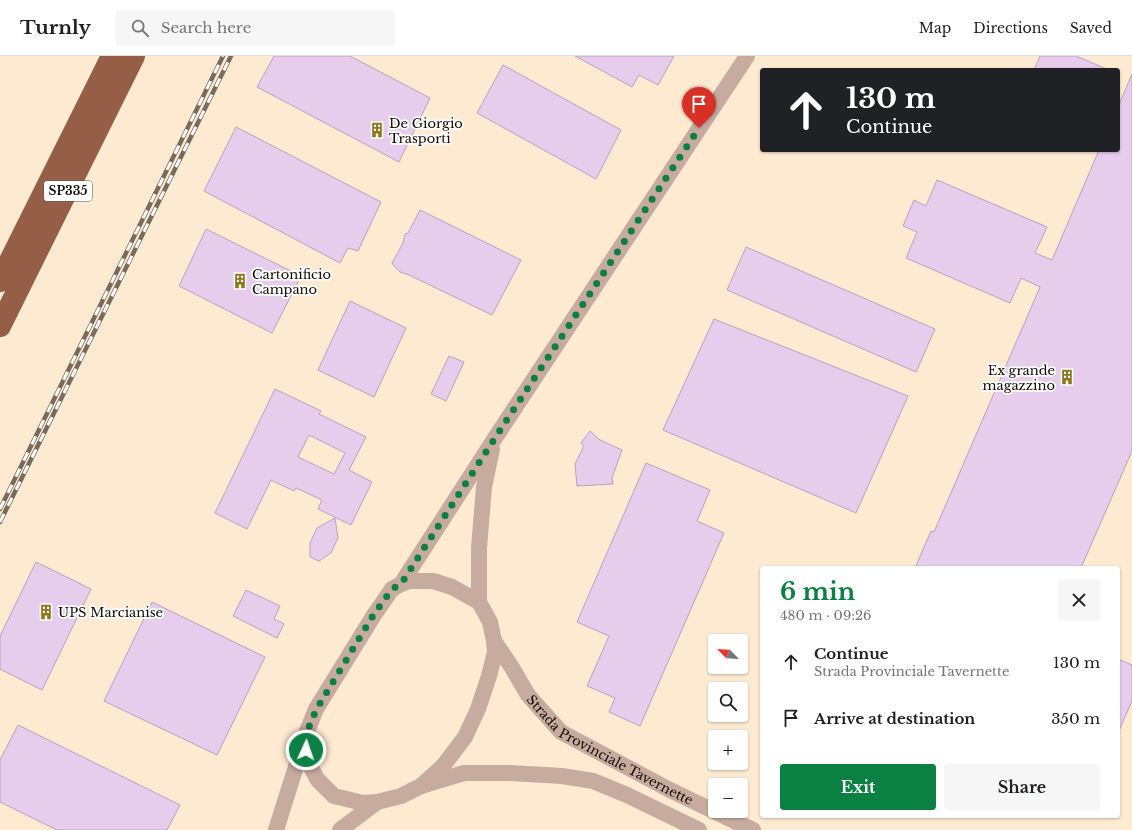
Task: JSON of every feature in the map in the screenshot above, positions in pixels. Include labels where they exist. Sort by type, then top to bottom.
[{"type":"highway","name":"SP335","points":[[0,281],[112,56]]},
{"type":"highway","name":"SP335","points":[[0,326],[134,56]]},
{"type":"street","points":[[401,584],[746,56]]},
{"type":"street","points":[[304,739],[308,761],[317,779],[334,796],[362,802],[377,802],[401,796],[421,786],[443,766],[465,737],[478,709],[489,676],[494,652],[494,641],[490,622],[479,602],[479,548],[484,487],[495,438]]},
{"type":"street","points":[[276,830],[304,739],[316,710],[374,614],[392,589],[410,581],[433,581],[456,589],[479,602]]},
{"type":"street","name":"Strada Provinciale Tavernette","points":[[494,641],[528,695],[561,732],[670,790],[753,830]]},
{"type":"street","name":"Strada Provinciale Tavernette","points":[[421,786],[464,773],[510,773],[562,776],[593,781],[699,830]]},
{"type":"street","points":[[340,830],[377,802]]},
{"type":"building","name":"De Giorgio Trasporti","points":[[274,56],[350,56],[430,98],[399,162],[257,87]]},
{"type":"building","points":[[575,56],[674,56],[658,85],[639,75],[632,87]]},
{"type":"building","points":[[1040,56],[1076,56],[1104,68],[1035,68]]},
{"type":"building","points":[[503,65],[621,130],[596,179],[477,113]]},
{"type":"building","name":"Ex grande magazzino","points":[[1132,74],[1132,451],[1082,566],[916,566],[931,531],[934,532],[1040,287],[1021,278],[1010,303],[906,258],[917,232],[903,226],[914,200],[926,206],[937,180],[1047,227],[1035,253],[1052,260],[1098,152],[1120,152],[1120,102]]},
{"type":"building","points":[[236,127],[381,202],[358,251],[348,248],[340,263],[204,191]]},
{"type":"building","points":[[420,210],[521,260],[492,315],[400,272],[392,263],[403,243],[405,234],[408,233]]},
{"type":"building","name":"Cartonificio Campano","points":[[206,229],[301,276],[272,333],[179,286]]},
{"type":"building","points":[[746,247],[935,329],[916,372],[727,290]]},
{"type":"building","points":[[350,301],[406,328],[374,397],[318,370]]},
{"type":"building","points":[[714,319],[908,396],[856,513],[663,430]]},
{"type":"building","points":[[449,356],[464,362],[446,401],[431,394]]},
{"type":"building","points":[[275,389],[321,411],[319,414],[366,437],[349,470],[372,482],[351,525],[318,509],[322,500],[296,488],[294,491],[271,480],[247,529],[215,513]],"holes":[[[309,435],[345,453],[334,474],[298,457]]]},
{"type":"building","points":[[590,431],[600,440],[622,450],[612,478],[613,484],[577,486],[575,464],[584,446],[581,443]]},
{"type":"building","points":[[646,463],[710,490],[697,521],[724,533],[640,726],[609,712],[615,698],[587,686],[609,636],[577,622]]},
{"type":"building","points":[[335,518],[338,538],[331,553],[319,561],[310,557],[310,543],[317,528]]},
{"type":"building","name":"UPS Marcianise","points":[[36,562],[91,589],[42,690],[0,669],[0,636]]},
{"type":"building","points":[[246,590],[280,606],[274,619],[284,624],[277,638],[233,616]]},
{"type":"building","points":[[152,602],[265,657],[217,755],[104,701]]},
{"type":"building","points":[[1120,660],[1132,665],[1132,701],[1120,728]]},
{"type":"building","points":[[18,725],[180,805],[167,830],[57,830],[0,802],[0,760]]},
{"type":"railway","points":[[0,509],[223,56]]},
{"type":"railway","points":[[0,522],[231,56]]},
{"type":"place","name":"De Giorgio Trasporti","points":[[377,130]]},
{"type":"place","name":"Cartonificio Campano","points":[[240,281]]},
{"type":"place","name":"Ex grande magazzino","points":[[1067,377]]},
{"type":"place","name":"UPS Marcianise","points":[[46,612]]},
{"type":"route","points":[[306,750],[304,739],[316,710],[374,614],[392,589],[401,584],[699,128]]}]
